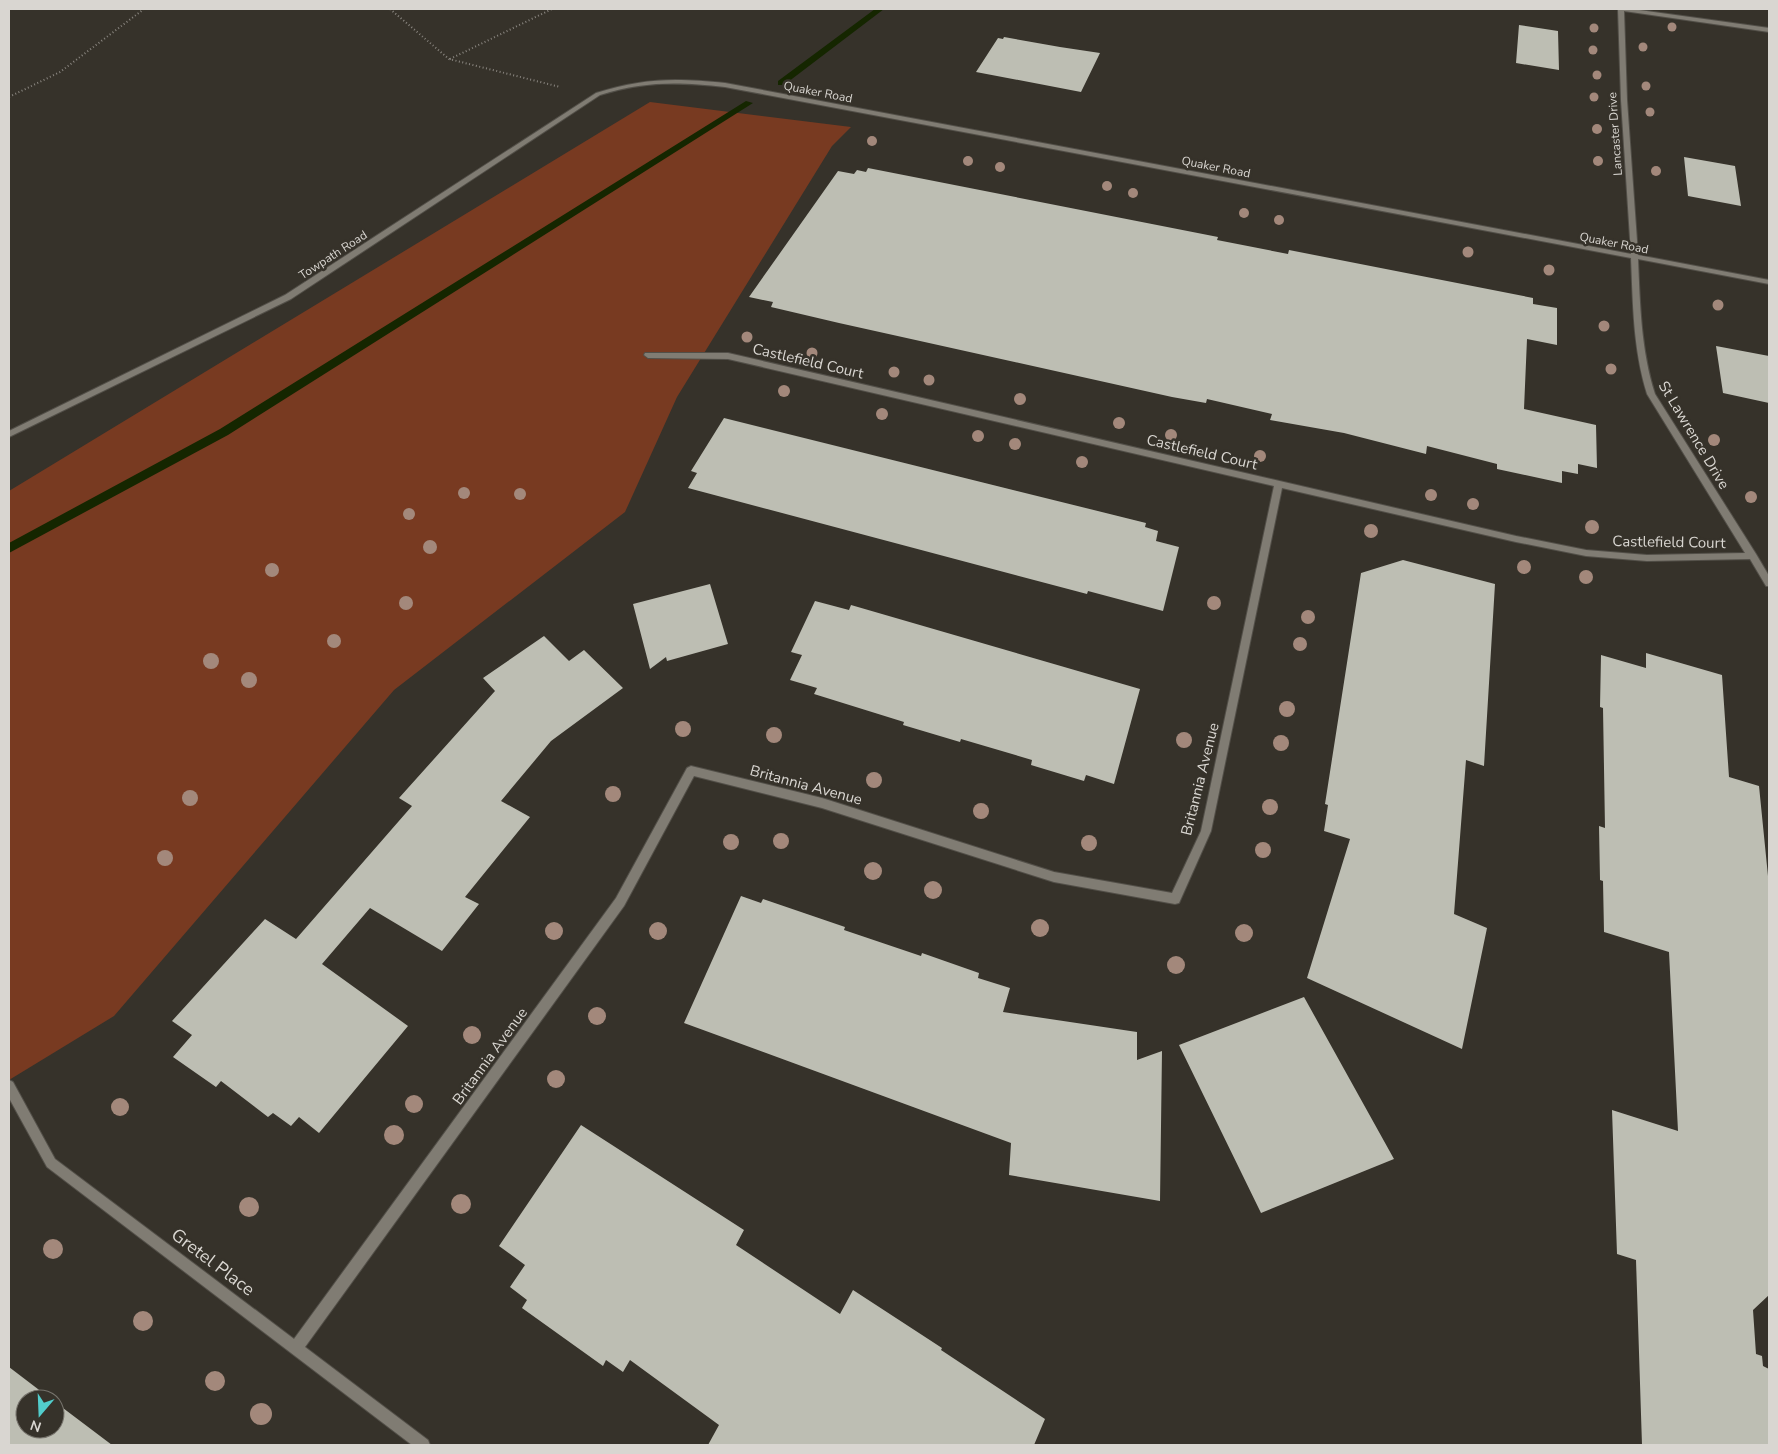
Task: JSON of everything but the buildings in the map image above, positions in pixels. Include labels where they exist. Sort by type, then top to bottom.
[{"type":"street","points":[[1622,9],[1769,30]]},
{"type":"street","name":"Lancaster Drive","points":[[1622,9],[1621,58],[1634,258]]},
{"type":"street","name":"Quaker Road","points":[[658,80],[725,85],[1769,282]]},
{"type":"street","name":"Towpath Road","points":[[9,434],[288,297],[598,94],[626,84],[658,80]]},
{"type":"street","name":"St Lawrence Drive","points":[[1634,258],[1640,352],[1643,372],[1651,394],[1769,583]]},
{"type":"street","name":"Castlefield Court","points":[[648,355],[728,356],[1586,553],[1647,558],[1753,556]]},
{"type":"street","name":"Britannia Avenue","points":[[296,1348],[620,902],[691,771],[822,803],[1054,877],[1175,899],[1206,831],[1280,484]]},
{"type":"street","name":"Gretel Place","points":[[9,1086],[51,1163],[423,1445]]},
{"type":"path","points":[[9,97],[60,72],[144,9]]},
{"type":"path","points":[[390,9],[449,59],[532,81],[598,94]]},
{"type":"path","points":[[449,59],[552,9]]},
{"type":"shaded area","points":[[650,102],[851,127],[832,146],[677,397],[625,512],[394,690],[114,1016],[9,1080],[9,491]]},
{"type":"waterway","points":[[781,83],[880,9]]},
{"type":"waterway","points":[[9,548],[224,432],[749,103]]}]
